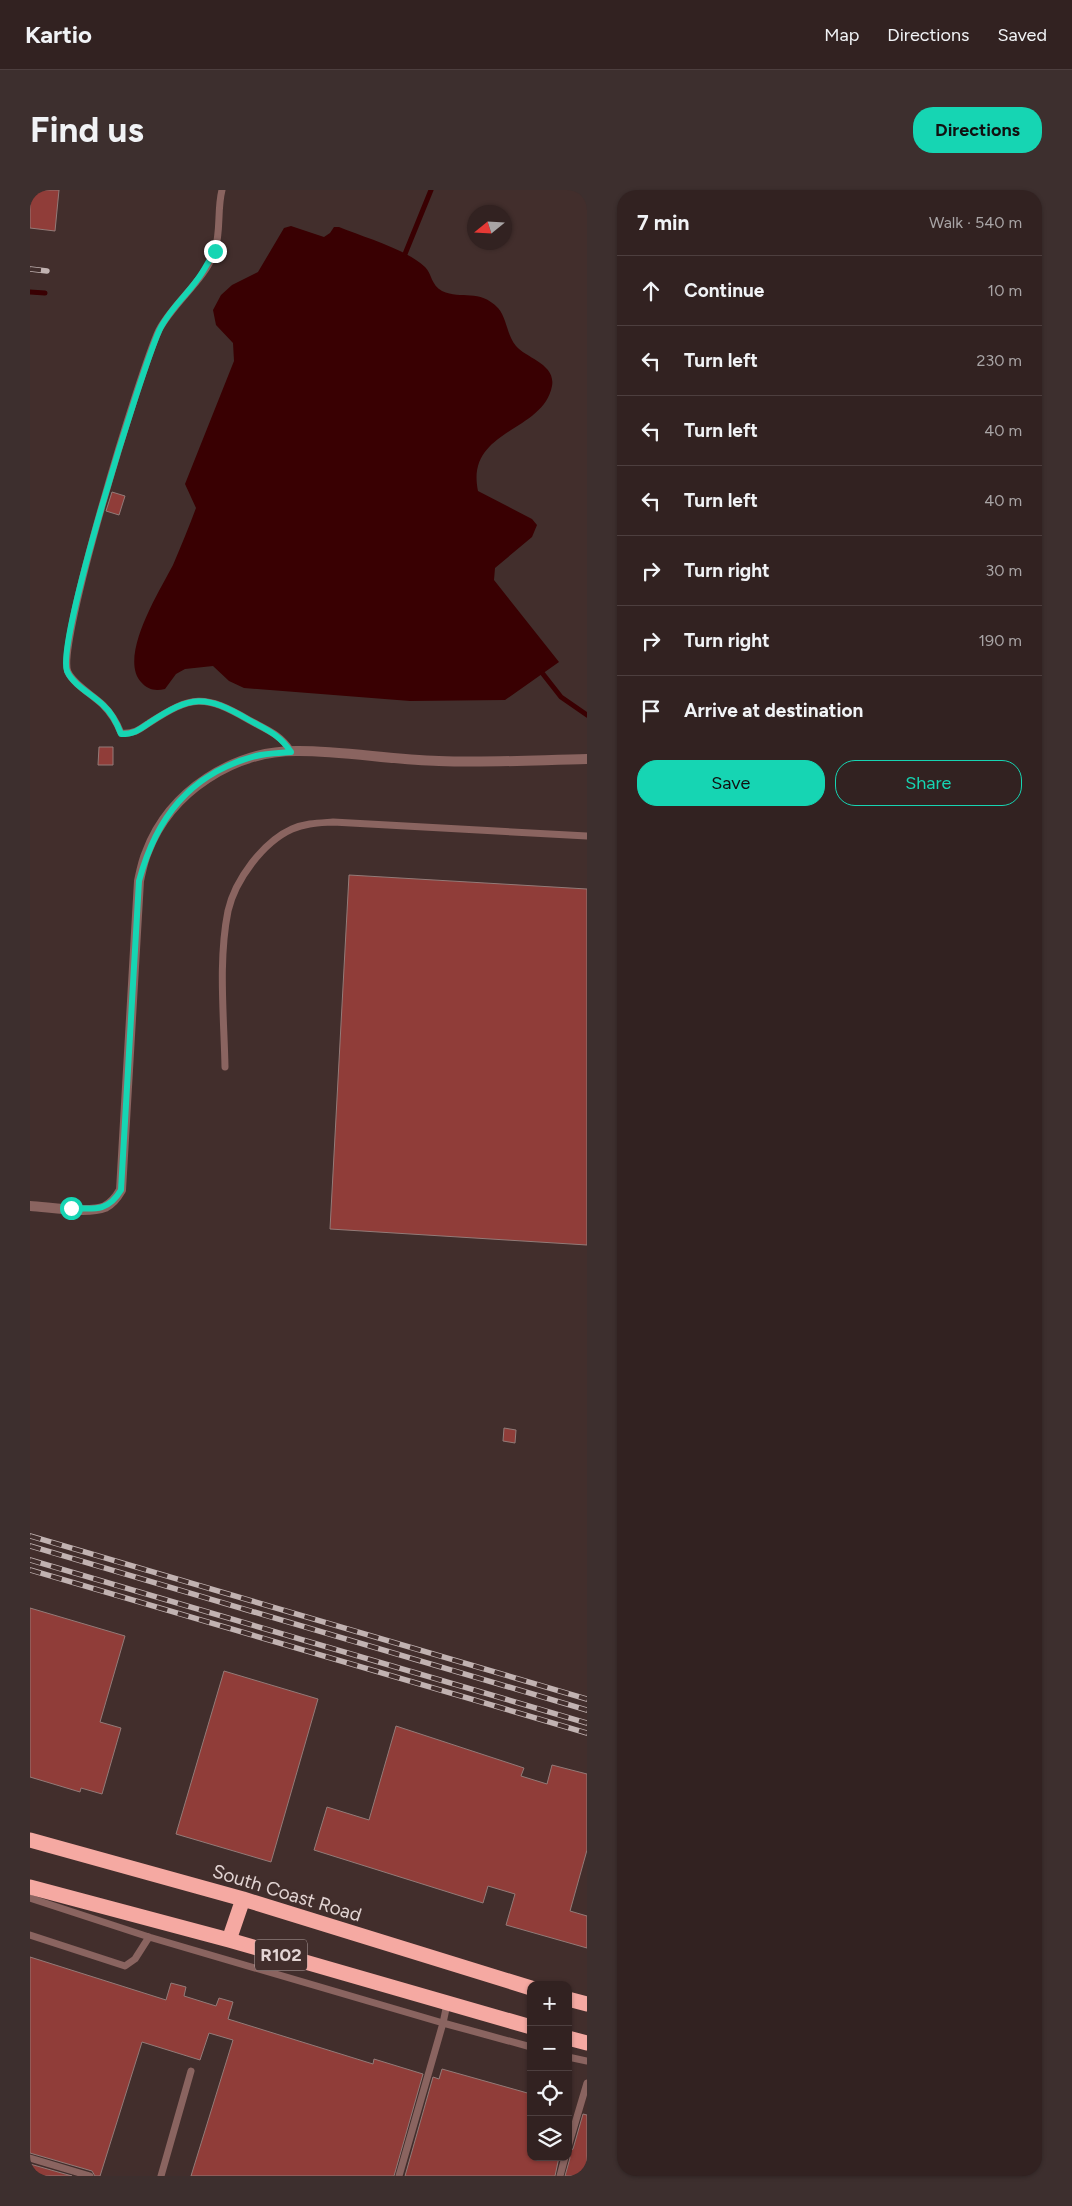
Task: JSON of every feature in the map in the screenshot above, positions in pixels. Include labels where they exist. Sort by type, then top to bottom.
[{"type":"highway","name":"South Coast Road","points":[[30,1840],[242,1899],[527,1987]]},
{"type":"highway","name":"R102","points":[[30,1887],[229,1940],[527,2026]]},
{"type":"highway","points":[[229,1940],[242,1899]]},
{"type":"highway","points":[[572,2000],[587,2004]]},
{"type":"highway","points":[[572,2039],[587,2043]]},
{"type":"street","points":[[30,1206],[91,1209],[105,1207],[115,1200],[121,1190],[139,881],[147,851],[160,826],[196,785],[220,769],[257,756],[291,752],[439,761],[587,759]]},
{"type":"lane","points":[[222,190],[218,207],[215,251],[197,280],[175,306],[160,330],[146,363],[80,587],[66,657],[67,671],[74,680],[104,706],[115,719],[121,734],[132,734],[174,707],[187,702],[212,701],[225,706],[282,738],[291,752]]},
{"type":"lane","points":[[225,1067],[223,968],[228,910],[240,881],[273,840],[291,830],[310,823],[333,822],[587,836]]},
{"type":"lane","points":[[30,1898],[150,1937],[527,2046]]},
{"type":"lane","points":[[30,1935],[125,1966],[135,1959],[150,1937]]},
{"type":"lane","points":[[399,2176],[447,2004]]},
{"type":"lane","points":[[572,2059],[587,2061]]},
{"type":"lane","points":[[161,2176],[191,2070]]},
{"type":"lane","points":[[572,2136],[584,2101],[587,2083]]},
{"type":"lane","points":[[30,2158],[90,2176]]},
{"type":"lane","points":[[560,2176],[564,2161]]},
{"type":"shaded area","points":[[291,226],[324,237],[334,227],[339,227],[372,239],[396,249],[425,267],[438,289],[457,295],[477,296],[491,302],[501,312],[516,346],[545,367],[552,378],[552,386],[546,401],[535,414],[493,443],[483,455],[477,471],[478,491],[532,519],[537,525],[532,537],[495,568],[494,580],[559,662],[505,700],[410,701],[244,688],[229,681],[213,666],[185,669],[176,674],[165,689],[155,690],[144,685],[135,671],[134,657],[144,624],[151,606],[173,565],[196,508],[185,484],[234,361],[233,343],[216,325],[213,310],[221,295],[232,285],[258,272],[284,228]]},
{"type":"building","points":[[30,190],[59,190],[55,231],[30,228]]},
{"type":"building","points":[[112,492],[125,496],[119,515],[106,511]]},
{"type":"building","points":[[99,747],[113,747],[113,765],[98,765]]},
{"type":"building","points":[[349,875],[587,889],[587,1245],[330,1229]]},
{"type":"building","points":[[504,1428],[516,1430],[515,1443],[503,1441]]},
{"type":"building","points":[[30,1608],[125,1636],[100,1722],[121,1728],[102,1794],[81,1788],[80,1792],[30,1777]]},
{"type":"building","points":[[224,1671],[318,1699],[271,1862],[176,1834]]},
{"type":"building","points":[[396,1726],[524,1768],[521,1776],[547,1784],[552,1765],[587,1774],[587,1850],[570,1911],[587,1916],[587,1948],[506,1925],[515,1894],[488,1886],[483,1903],[314,1850],[327,1807],[369,1820]]},
{"type":"building","points":[[30,1957],[166,2000],[171,1983],[186,1987],[184,1996],[216,2006],[219,1998],[233,2002],[228,2019],[373,2064],[374,2059],[423,2074],[394,2176],[191,2176],[233,2040],[209,2033],[200,2060],[142,2042],[100,2176],[95,2176],[92,2171],[30,2153]]},
{"type":"building","points":[[442,2069],[527,2093],[527,2161],[558,2161],[555,2176],[405,2176],[433,2077],[439,2079]]},
{"type":"building","points":[[583,2114],[587,2115],[587,2176],[565,2176],[569,2161],[572,2161],[573,2149]]},
{"type":"building","points":[[30,2164],[72,2176],[30,2176]]},
{"type":"waterway","points":[[405,254],[431,190]]},
{"type":"waterway","points":[[30,292],[45,293]]},
{"type":"waterway","points":[[543,674],[561,697],[587,715]]},
{"type":"railway","points":[[30,269],[47,271]]},
{"type":"railway","points":[[30,1536],[587,1699]]},
{"type":"railway","points":[[30,1546],[587,1710]]},
{"type":"railway","points":[[30,1560],[587,1723]]},
{"type":"railway","points":[[30,1570],[587,1733]]},
{"type":"route","points":[[71,1208],[91,1209],[105,1207],[115,1200],[121,1190],[134,943],[139,881],[147,851],[160,826],[176,805],[196,785],[220,769],[257,756],[291,752],[282,738],[225,706],[212,701],[187,702],[174,707],[132,734],[121,734],[115,719],[104,706],[74,680],[67,671],[66,657],[70,628],[110,482],[146,363],[160,330],[175,306],[197,280],[215,251]]}]
